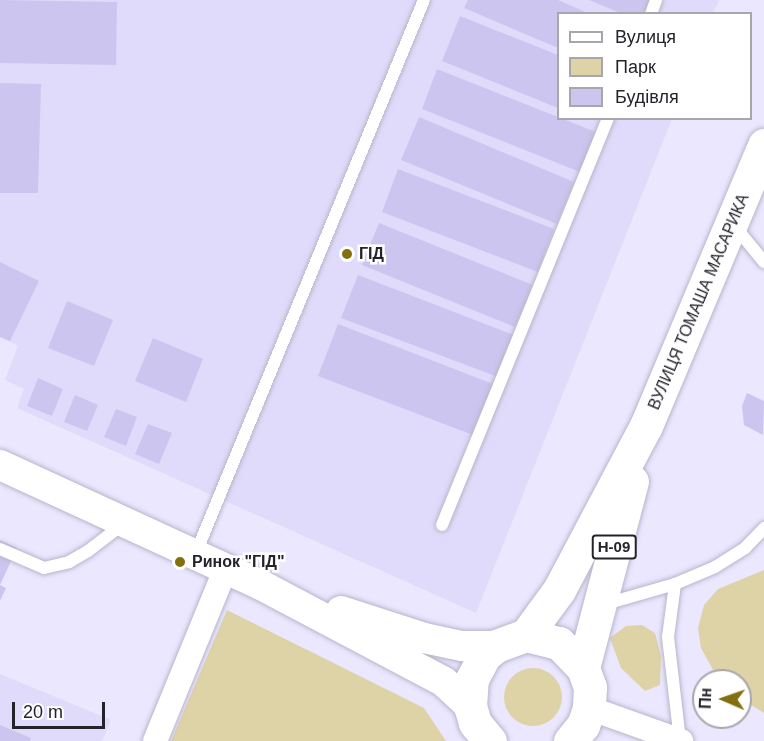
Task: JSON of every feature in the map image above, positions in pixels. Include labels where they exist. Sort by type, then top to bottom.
[{"type":"main road","name":"ВУЛИЦЯ ТОМАША МАСАРИКА","points":[[526,635],[559,590],[646,426],[733,224],[764,145]]},
{"type":"main road","name":"ВУЛИЦЯ ТОМАША МАСАРИКА","points":[[583,668],[646,426]]},
{"type":"main road","points":[[478,728],[472,679],[481,661],[496,646],[526,635],[559,643],[583,668]]},
{"type":"main road","name":"Н-09","points":[[583,668],[590,687],[589,708]]},
{"type":"main road","points":[[570,741],[584,725],[589,708]]},
{"type":"street","points":[[0,465],[123,524],[261,585],[424,638],[462,646],[496,646]]},
{"type":"street","points":[[155,741],[225,570]]},
{"type":"street","points":[[261,585],[444,682],[478,728]]},
{"type":"street","points":[[589,708],[681,741]]},
{"type":"lane","points":[[195,556],[424,0]]},
{"type":"lane","points":[[442,525],[607,120]]},
{"type":"lane","points":[[733,224],[764,262]]},
{"type":"lane","points":[[0,549],[44,568],[69,562],[88,552],[123,524]]},
{"type":"lane","points":[[598,607],[675,584],[745,548],[764,528]]},
{"type":"lane","points":[[675,584],[668,637],[681,741]]},
{"type":"shaded area","name":"ГІД","points":[[0,0],[719,0],[713,12],[557,12],[557,120],[672,120],[476,613],[17,408],[24,389],[5,380],[18,346],[0,337]]},
{"type":"shaded area","points":[[0,674],[111,720],[102,741],[0,741]]},
{"type":"green space","points":[[764,570],[764,713],[752,706],[752,669],[712,669],[701,648],[698,628],[704,605],[718,589]]},
{"type":"green space","points":[[227,610],[424,708],[446,741],[171,741]]},
{"type":"green space","points":[[642,625],[655,633],[661,656],[660,685],[645,691],[621,668],[610,638],[626,626]]},
{"type":"green space","points":[[527,668],[539,668],[554,676],[562,691],[562,703],[554,718],[539,726],[527,726],[512,718],[504,703],[504,691],[512,676]]},
{"type":"building","points":[[0,0],[117,2],[116,65],[0,63]]},
{"type":"building","points":[[468,0],[558,0],[585,12],[557,12],[557,48],[464,8]]},
{"type":"building","points":[[589,0],[650,0],[646,12],[618,12]]},
{"type":"building","points":[[460,16],[557,55],[557,108],[442,61]]},
{"type":"building","points":[[437,69],[557,117],[557,120],[566,120],[596,132],[580,172],[422,109]]},
{"type":"building","points":[[0,83],[41,84],[38,193],[0,193]]},
{"type":"building","points":[[419,117],[574,182],[557,224],[401,160]]},
{"type":"building","points":[[398,169],[554,229],[538,272],[382,212]]},
{"type":"building","points":[[379,223],[533,285],[515,327],[362,265]]},
{"type":"building","points":[[0,262],[39,281],[10,341],[0,337]]},
{"type":"building","points":[[358,275],[514,335],[498,377],[341,318]]},
{"type":"building","points":[[67,301],[113,320],[94,366],[48,348]]},
{"type":"building","points":[[338,324],[493,384],[473,435],[318,376]]},
{"type":"building","points":[[153,338],[203,359],[186,402],[135,381]]},
{"type":"building","points":[[38,378],[63,389],[52,416],[27,406]]},
{"type":"building","points":[[747,393],[764,401],[763,435],[744,425],[742,406]]},
{"type":"building","points":[[75,395],[98,405],[87,431],[64,422]]},
{"type":"building","points":[[116,409],[137,417],[126,446],[104,437]]},
{"type":"building","points":[[148,424],[172,433],[159,464],[135,454]]},
{"type":"building","points":[[0,540],[17,548],[0,585]]},
{"type":"building","points":[[0,585],[6,588],[0,601]]},
{"type":"building","points":[[0,725],[31,738],[30,741],[0,741]]},
{"type":"place","name":"ГІД","points":[[347,254]]},
{"type":"place","name":"Ринок \"ГІД\"","points":[[180,562]]}]
